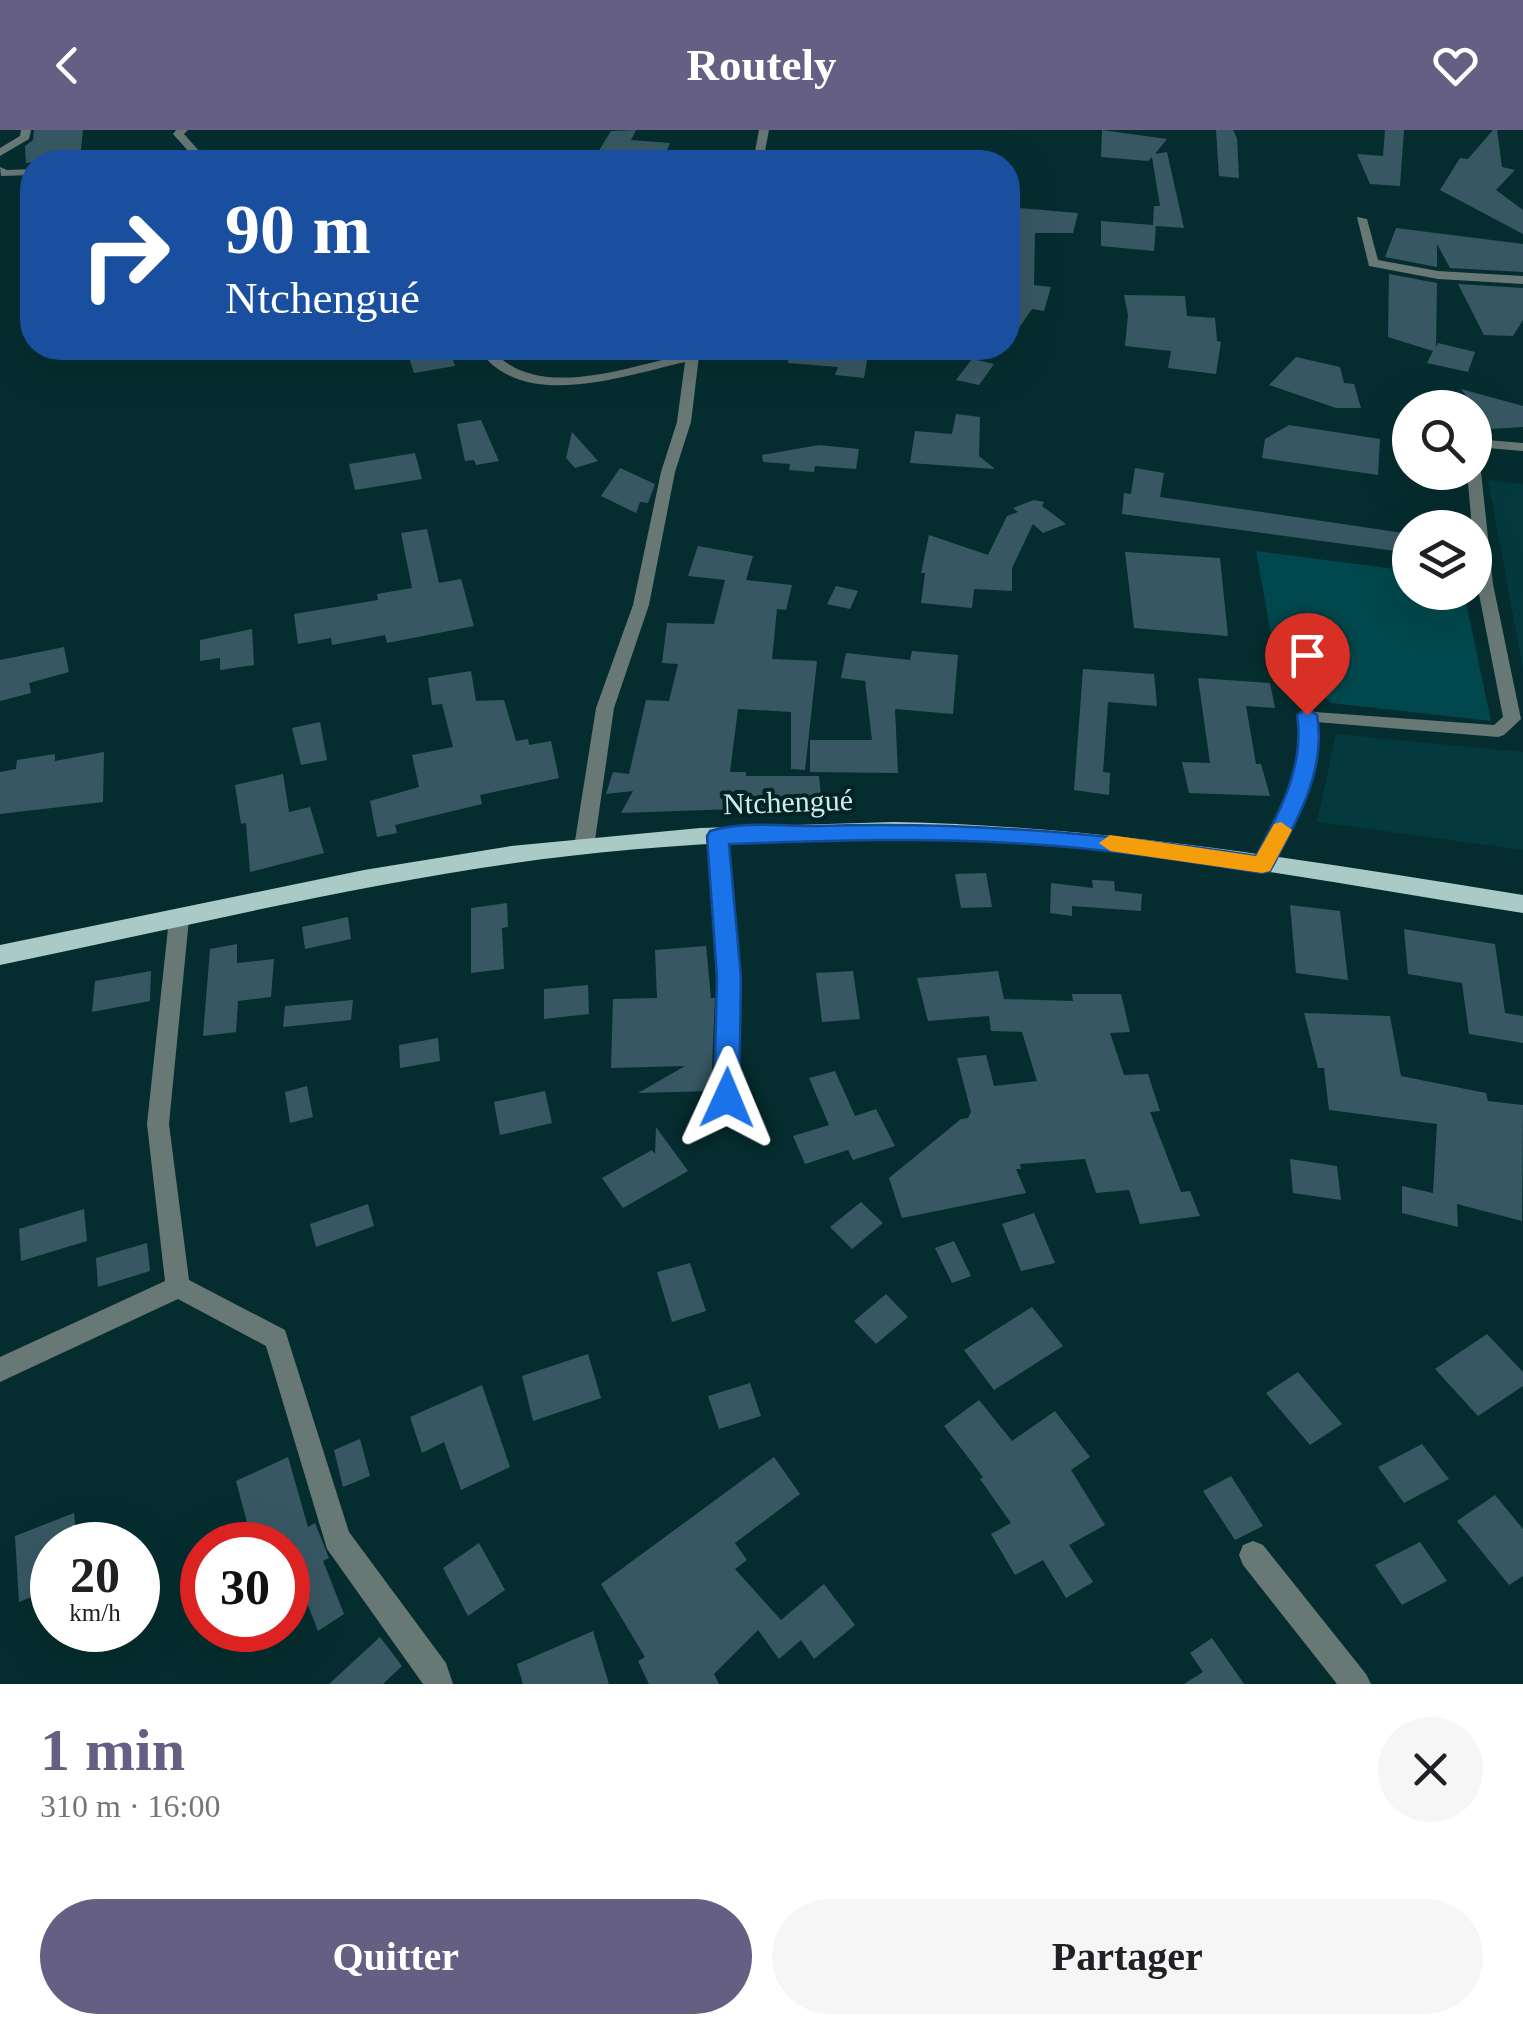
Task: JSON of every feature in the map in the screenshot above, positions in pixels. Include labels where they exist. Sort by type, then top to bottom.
[{"type":"main road","name":"Ntchengué","points":[[0,955],[409,872],[584,846],[718,836],[896,831],[1013,835],[1143,846],[1523,904]]},
{"type":"street","points":[[0,154],[26,137],[26,130]]},
{"type":"street","points":[[184,130],[178,134],[193,150]]},
{"type":"street","points":[[1361,219],[1373,263],[1438,275],[1523,280]]},
{"type":"street","points":[[494,360],[500,368],[544,379],[626,372],[666,360]]},
{"type":"street","points":[[584,846],[605,708],[642,605],[668,472],[684,422],[692,360]]},
{"type":"street","points":[[1492,444],[1523,447]]},
{"type":"street","points":[[1262,865],[1292,809],[1312,742],[1307,715],[1498,731],[1512,719],[1485,584],[1476,490]]},
{"type":"street","points":[[718,836],[729,978],[727,1098]]},
{"type":"street","points":[[178,1287],[158,1124],[179,919]]},
{"type":"street","points":[[0,1370],[178,1287]]},
{"type":"street","points":[[178,1287],[276,1338],[337,1539],[436,1673],[438,1684]]},
{"type":"street","points":[[1253,1556],[1356,1684]]},
{"type":"shaded area","points":[[1492,480],[1523,484],[1523,670],[1490,490]]},
{"type":"shaded area","points":[[1256,551],[1392,569],[1392,610],[1468,610],[1491,721],[1331,703],[1274,651]]},
{"type":"shaded area","points":[[1336,734],[1523,752],[1523,850],[1317,822]]},
{"type":"building","points":[[34,130],[83,130],[81,150],[25,150],[33,140]]},
{"type":"building","points":[[636,130],[631,140],[670,143],[667,150],[599,150],[611,131]]},
{"type":"building","points":[[1102,130],[1167,139],[1155,154],[1167,152],[1184,228],[1156,226],[1154,251],[1101,246],[1101,221],[1153,225],[1154,206],[1160,206],[1152,157],[1148,161],[1101,157]]},
{"type":"building","points":[[1216,130],[1233,130],[1237,138],[1239,178],[1219,176]]},
{"type":"building","points":[[1385,130],[1404,130],[1400,186],[1370,184],[1357,154],[1383,156]]},
{"type":"building","points":[[1497,130],[1502,167],[1515,170],[1496,190],[1523,210],[1523,234],[1440,190],[1460,158],[1468,159]]},
{"type":"building","points":[[1020,208],[1078,213],[1073,233],[1035,233],[1034,285],[1051,287],[1044,311],[1032,309],[1020,326]]},
{"type":"building","points":[[1396,228],[1523,244],[1523,272],[1450,268],[1437,244],[1437,267],[1385,257]]},
{"type":"building","points":[[1389,274],[1437,283],[1436,347],[1438,343],[1475,352],[1468,372],[1427,363],[1433,351],[1388,337]]},
{"type":"building","points":[[1458,284],[1523,288],[1523,320],[1513,336],[1484,335]]},
{"type":"building","points":[[1124,295],[1185,296],[1187,316],[1215,318],[1217,341],[1221,342],[1216,374],[1168,368],[1171,351],[1125,346],[1128,315]]},
{"type":"building","points":[[1296,357],[1340,367],[1344,383],[1354,384],[1361,408],[1336,408],[1269,385]]},
{"type":"building","points":[[410,360],[453,360],[455,366],[414,373]]},
{"type":"building","points":[[867,360],[864,378],[835,375],[838,367],[788,363]]},
{"type":"building","points":[[971,360],[994,364],[979,385],[956,380]]},
{"type":"building","points":[[1492,398],[1523,406],[1523,427],[1492,429]]},
{"type":"building","points":[[956,414],[980,417],[979,456],[995,469],[910,463],[915,431],[952,434]]},
{"type":"building","points":[[481,420],[499,461],[476,465],[474,460],[465,461],[457,424]]},
{"type":"building","points":[[1289,425],[1380,439],[1378,475],[1262,458],[1265,439]]},
{"type":"building","points":[[572,432],[598,461],[575,468],[566,458]]},
{"type":"building","points":[[819,445],[859,449],[856,469],[815,466],[814,472],[789,470],[790,464],[763,462],[762,455]]},
{"type":"building","points":[[415,453],[422,479],[355,490],[349,464]]},
{"type":"building","points":[[620,468],[655,484],[648,503],[640,502],[636,513],[601,496]]},
{"type":"building","points":[[1135,468],[1164,473],[1160,497],[1392,531],[1392,551],[1122,514],[1124,493],[1131,494]]},
{"type":"building","points":[[1034,500],[1044,502],[1042,506],[1066,524],[1043,533],[1033,524],[1012,568],[1012,591],[974,589],[972,608],[921,603],[925,573],[921,573],[929,535],[988,555],[1007,516],[1018,512],[1013,508]]},
{"type":"building","points":[[427,529],[439,583],[461,579],[474,626],[387,643],[385,635],[332,645],[331,638],[298,644],[294,614],[378,600],[377,594],[412,588],[401,533]]},
{"type":"building","points":[[698,546],[753,556],[746,580],[792,585],[786,610],[777,609],[772,659],[817,661],[805,770],[791,769],[791,712],[738,709],[730,772],[746,772],[746,776],[819,776],[822,806],[621,813],[633,791],[606,794],[613,772],[629,774],[646,700],[669,701],[678,664],[662,663],[667,623],[714,624],[725,580],[688,576]]},
{"type":"building","points":[[1125,552],[1220,558],[1228,636],[1134,628]]},
{"type":"building","points":[[836,586],[858,591],[850,609],[827,604]]},
{"type":"building","points":[[252,629],[254,665],[220,670],[220,658],[200,661],[200,640]]},
{"type":"building","points":[[64,647],[69,672],[29,683],[31,693],[0,701],[0,660]]},
{"type":"building","points":[[912,651],[958,655],[953,714],[895,709],[898,773],[810,772],[810,740],[872,740],[865,681],[841,678],[846,653],[910,660]]},
{"type":"building","points":[[1083,669],[1154,674],[1157,706],[1108,702],[1103,772],[1110,773],[1109,795],[1074,790]]},
{"type":"building","points":[[471,671],[476,701],[504,700],[516,741],[528,739],[529,745],[551,741],[559,778],[480,795],[482,804],[395,825],[397,833],[377,837],[370,801],[419,787],[412,755],[453,747],[442,704],[432,705],[428,678]]},
{"type":"building","points":[[1198,678],[1270,683],[1275,708],[1246,706],[1256,764],[1261,764],[1270,796],[1189,793],[1182,762],[1210,763]]},
{"type":"building","points":[[320,722],[327,760],[301,765],[292,728]]},
{"type":"building","points":[[104,752],[103,802],[0,814],[0,772],[16,769],[17,760],[55,754],[55,761]]},
{"type":"building","points":[[283,774],[289,812],[310,807],[324,853],[250,872],[246,823],[241,824],[235,785]]},
{"type":"building","points":[[986,873],[992,907],[961,908],[955,874]]},
{"type":"building","points":[[1092,880],[1114,881],[1115,891],[1142,894],[1141,911],[1072,906],[1072,916],[1050,913],[1051,883],[1093,888]]},
{"type":"building","points":[[507,903],[508,927],[502,928],[504,969],[471,973],[471,908]]},
{"type":"building","points":[[1290,905],[1340,911],[1348,980],[1296,973]]},
{"type":"building","points":[[348,917],[351,939],[305,949],[302,927]]},
{"type":"building","points":[[1404,929],[1495,944],[1505,1013],[1523,1016],[1523,1043],[1469,1034],[1462,983],[1408,974]]},
{"type":"building","points":[[237,944],[237,963],[274,959],[271,997],[238,1001],[236,1032],[203,1036],[210,949]]},
{"type":"building","points":[[706,946],[711,998],[715,998],[711,1091],[638,1093],[685,1066],[611,1068],[613,999],[657,998],[655,950]]},
{"type":"building","points":[[151,971],[150,1001],[92,1012],[95,981]]},
{"type":"building","points":[[853,971],[860,1019],[822,1022],[816,973]]},
{"type":"building","points":[[998,971],[1004,999],[1073,1001],[1072,994],[1121,994],[1130,1032],[1110,1033],[1124,1075],[1148,1074],[1160,1111],[1150,1112],[1181,1192],[1190,1191],[1200,1216],[1140,1224],[1129,1190],[1096,1193],[1085,1159],[1020,1164],[1021,1169],[1016,1169],[1026,1193],[902,1218],[889,1178],[971,1112],[957,1058],[986,1055],[994,1086],[1037,1081],[1022,1032],[991,1031],[989,1016],[928,1021],[917,978]]},
{"type":"building","points":[[588,985],[589,1014],[544,1019],[544,989]]},
{"type":"building","points":[[353,1000],[351,1020],[283,1027],[285,1006]]},
{"type":"building","points":[[1304,1013],[1390,1016],[1401,1076],[1486,1093],[1488,1101],[1523,1105],[1522,1221],[1457,1204],[1458,1227],[1402,1213],[1402,1186],[1433,1193],[1437,1124],[1329,1110],[1324,1068],[1318,1068]]},
{"type":"building","points":[[438,1038],[440,1061],[400,1068],[399,1045]]},
{"type":"building","points":[[835,1071],[855,1116],[876,1109],[895,1146],[853,1160],[848,1150],[805,1164],[793,1136],[829,1125],[809,1078]]},
{"type":"building","points":[[307,1086],[313,1117],[290,1123],[285,1092]]},
{"type":"building","points":[[545,1091],[552,1123],[500,1135],[494,1102]]},
{"type":"building","points":[[656,1127],[688,1171],[623,1208],[602,1178],[652,1150],[655,1154]]},
{"type":"building","points":[[1290,1159],[1337,1166],[1341,1200],[1293,1193]]},
{"type":"building","points":[[861,1202],[883,1223],[852,1249],[830,1227]]},
{"type":"building","points":[[368,1204],[374,1226],[316,1247],[310,1224]]},
{"type":"building","points":[[84,1209],[87,1241],[21,1261],[19,1229]]},
{"type":"building","points":[[1034,1213],[1055,1263],[1021,1271],[1002,1224]]},
{"type":"building","points":[[954,1241],[971,1276],[952,1283],[935,1248]]},
{"type":"building","points":[[147,1243],[150,1271],[98,1287],[96,1258]]},
{"type":"building","points":[[690,1263],[706,1311],[672,1322],[657,1272]]},
{"type":"building","points":[[886,1294],[908,1317],[876,1344],[854,1321]]},
{"type":"building","points":[[1032,1307],[1063,1346],[994,1390],[964,1350]]},
{"type":"building","points":[[1487,1334],[1523,1372],[1523,1386],[1478,1416],[1435,1369]]},
{"type":"building","points":[[588,1354],[601,1398],[533,1421],[522,1376]]},
{"type":"building","points":[[1298,1372],[1342,1424],[1310,1445],[1266,1393]]},
{"type":"building","points":[[750,1383],[761,1416],[719,1429],[708,1396]]},
{"type":"building","points":[[482,1385],[510,1467],[461,1490],[444,1442],[422,1453],[410,1417]]},
{"type":"building","points":[[979,1400],[1012,1441],[1055,1411],[1090,1457],[1071,1470],[1105,1525],[1069,1545],[1093,1582],[1066,1598],[1043,1560],[1015,1575],[991,1534],[1011,1523],[980,1479],[983,1477],[944,1426]]},
{"type":"building","points":[[360,1439],[370,1476],[343,1487],[334,1450]]},
{"type":"building","points":[[1422,1444],[1449,1479],[1404,1503],[1378,1467]]},
{"type":"building","points":[[288,1457],[307,1522],[247,1522],[236,1481]]},
{"type":"building","points":[[774,1457],[800,1494],[735,1543],[747,1560],[735,1569],[781,1620],[824,1584],[855,1625],[814,1659],[801,1640],[779,1659],[758,1630],[714,1674],[719,1684],[649,1684],[638,1661],[645,1657],[601,1584]]},
{"type":"building","points":[[1231,1476],[1263,1526],[1235,1540],[1203,1491]]},
{"type":"building","points":[[1495,1495],[1523,1529],[1523,1576],[1509,1585],[1457,1521]]},
{"type":"building","points":[[74,1513],[75,1522],[51,1522]]},
{"type":"building","points":[[315,1523],[329,1558],[323,1561],[344,1614],[318,1631],[310,1611],[310,1526]]},
{"type":"building","points":[[30,1530],[30,1598],[19,1602],[15,1536]]},
{"type":"building","points":[[1420,1542],[1447,1581],[1402,1605],[1375,1565]]},
{"type":"building","points":[[479,1543],[505,1590],[468,1616],[443,1568]]},
{"type":"building","points":[[593,1631],[609,1684],[523,1684],[517,1664]]},
{"type":"building","points":[[380,1637],[402,1666],[383,1684],[329,1684]]},
{"type":"building","points":[[1212,1638],[1244,1684],[1184,1684],[1203,1672],[1190,1653]]},
{"type":"slow traffic","points":[[1110,843],[1262,865],[1281,830]]},
{"type":"route","points":[[727,1098],[729,978],[718,836],[896,831],[1013,835],[1143,846],[1262,865],[1292,809],[1312,742],[1307,715]]}]
